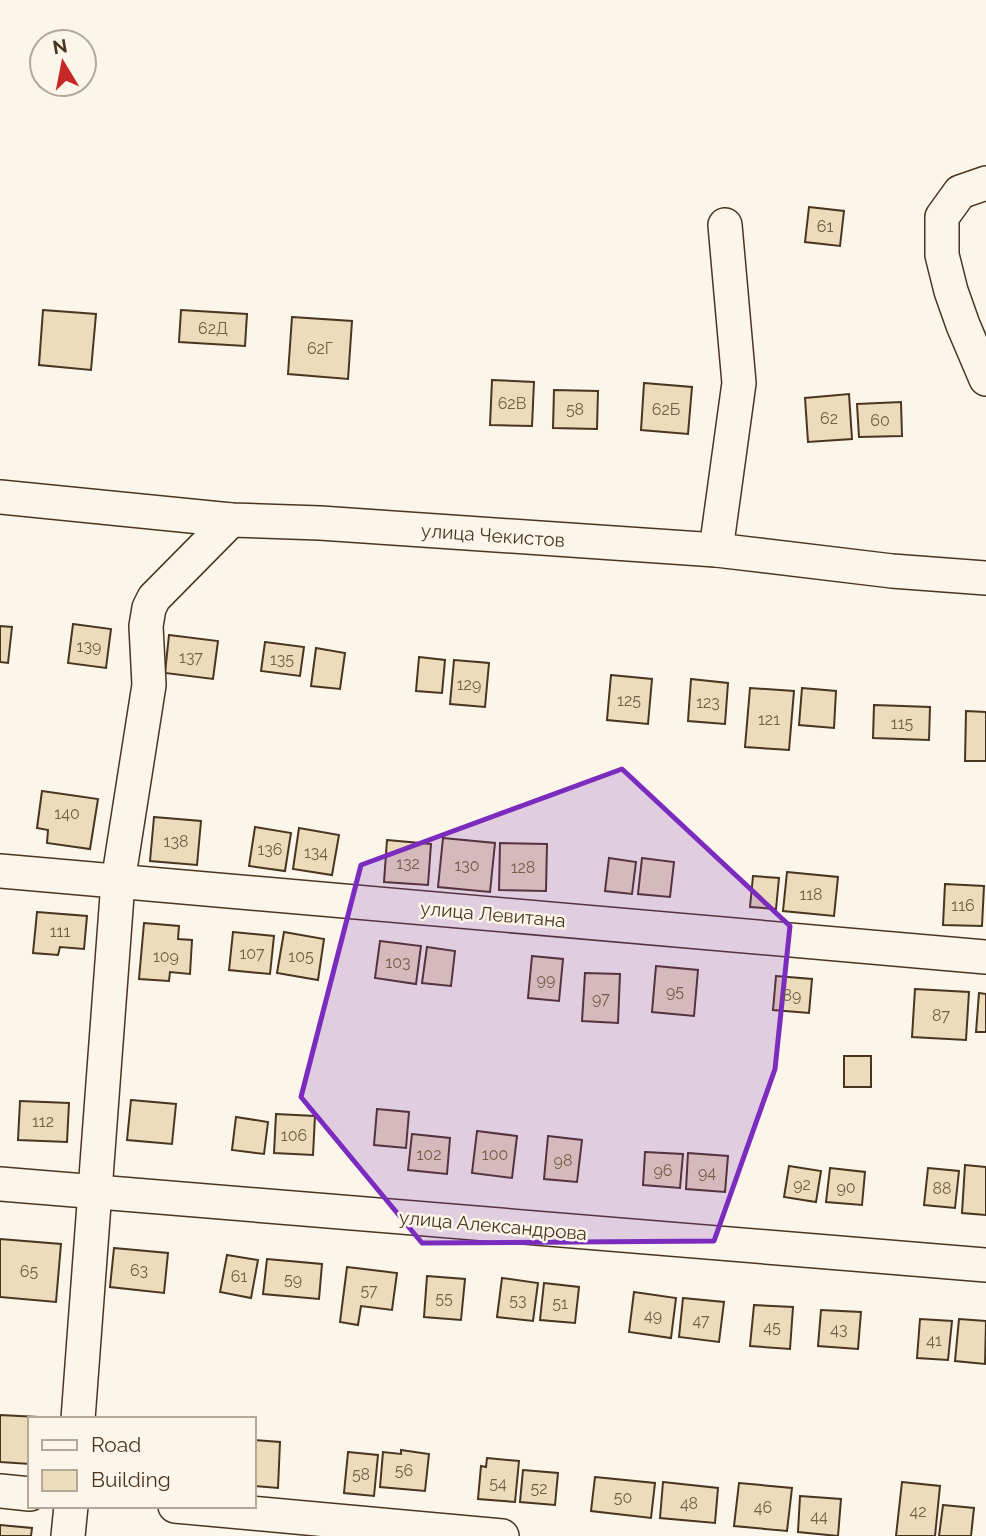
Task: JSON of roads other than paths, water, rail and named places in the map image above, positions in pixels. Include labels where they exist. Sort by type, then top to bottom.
[{"type":"street","points":[[973,187],[942,217],[942,255],[955,302],[986,379]]},
{"type":"street","points":[[716,550],[739,383],[724,225]]},
{"type":"street","name":"улица Чекистов","points":[[0,497],[231,520],[320,523],[716,550],[892,572],[986,579]]},
{"type":"street","points":[[78,1417],[118,882],[149,685],[146,626],[149,608],[154,598],[231,520]]},
{"type":"street","name":"улица Левитана","points":[[0,871],[986,957]]},
{"type":"street","name":"улица Александрова","points":[[0,1184],[986,1265]]},
{"type":"street","points":[[0,1491],[28,1494]]},
{"type":"street","points":[[68,1536],[71,1508]]},
{"type":"street","points":[[198,1508],[502,1536]]}]
